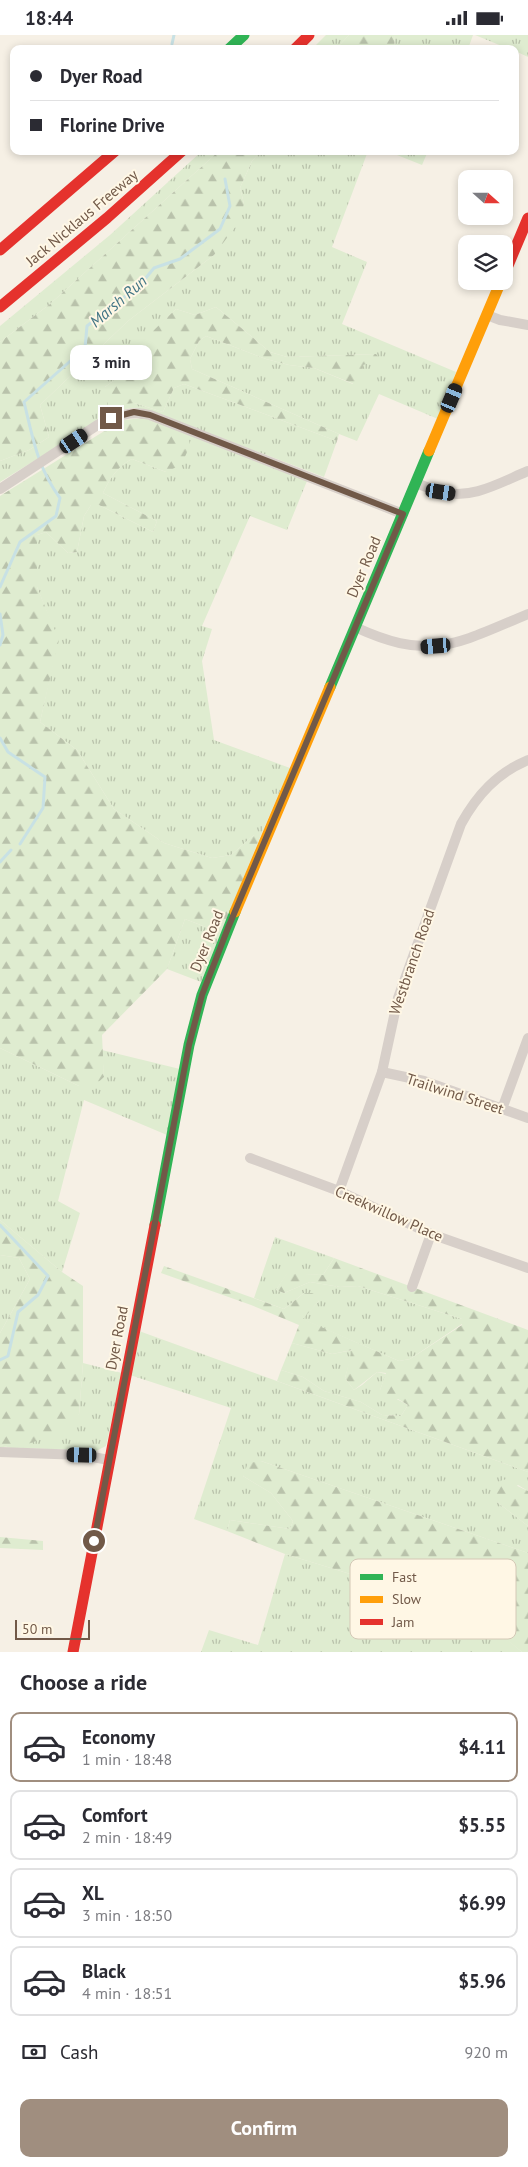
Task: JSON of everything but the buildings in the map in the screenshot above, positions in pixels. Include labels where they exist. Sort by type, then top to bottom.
[{"type":"main road","points":[[233,45],[244,35]]},
{"type":"main road","points":[[299,45],[309,35]]},
{"type":"main road","name":"Jack Nicklaus Freeway","points":[[0,250],[111,155]]},
{"type":"main road","name":"Jack Nicklaus Freeway","points":[[0,307],[107,219],[178,155]]},
{"type":"main road","points":[[513,254],[528,219]]},
{"type":"main road","name":"Dyer Road","points":[[73,1652],[189,1045],[202,995],[228,928],[497,290]]},
{"type":"street","points":[[487,315],[500,321],[528,325]]},
{"type":"street","points":[[0,489],[111,418],[134,412],[142,413],[403,514]]},
{"type":"street","points":[[416,483],[456,495],[472,493],[528,471]]},
{"type":"street","points":[[355,627],[380,639],[403,645],[424,647],[448,645],[469,639],[528,614]]},
{"type":"street","name":"Westbranch Road","points":[[339,1191],[382,1072],[391,1023],[398,998],[462,824],[475,800],[488,785],[515,766],[528,760]]},
{"type":"street","points":[[502,1109],[528,1038]]},
{"type":"street","name":"Trailwind Street","points":[[382,1072],[424,1081],[528,1118]]},
{"type":"street","name":"Creekwillow Place","points":[[250,1158],[339,1191],[431,1234],[528,1268]]},
{"type":"street","points":[[412,1287],[431,1234]]},
{"type":"street","points":[[0,1453],[82,1455],[109,1460]]},
{"type":"green space","points":[[326,35],[349,35],[340,45],[316,45]]},
{"type":"green space","points":[[349,35],[395,35],[394,45],[340,45]]},
{"type":"green space","points":[[395,35],[473,35],[469,45],[394,45]]},
{"type":"green space","points":[[475,35],[528,35],[528,57],[519,53],[519,45],[499,45]]},
{"type":"green space","points":[[198,155],[215,155],[50,304],[0,342],[0,326],[110,235]]},
{"type":"green space","points":[[215,155],[257,155],[252,161],[240,188],[244,204],[239,222],[214,255],[128,321],[40,405],[49,437],[29,450],[0,461],[0,342],[50,304]]},
{"type":"green space","points":[[257,155],[366,155],[332,247],[367,262],[342,324],[456,372],[438,419],[379,394],[357,441],[339,434],[192,369],[190,359],[199,341],[206,336],[266,359],[289,365],[314,368],[353,384],[363,365],[376,354],[287,357],[270,352],[216,307],[195,315],[176,309],[154,331],[144,358],[105,387],[134,403],[163,412],[174,388],[184,384],[337,441],[324,477],[161,415],[135,408],[116,410],[0,482],[0,461],[29,450],[49,437],[40,405],[128,321],[214,255],[244,204],[240,188],[252,161]]},
{"type":"green space","points":[[397,155],[426,155],[422,165]]},
{"type":"green space","points":[[216,307],[270,352],[287,357],[376,354],[380,359],[363,365],[362,378],[354,384],[314,368],[289,365],[266,359],[206,336],[199,341],[190,359],[192,369],[339,434],[337,441],[184,384],[174,388],[163,412],[134,403],[108,406],[105,387],[144,358],[153,331],[176,309],[195,315]]},
{"type":"green space","points":[[145,418],[188,433],[190,446],[181,465],[166,472],[132,459],[115,473],[103,493],[157,521],[153,532],[99,505],[91,505],[84,516],[77,552],[68,553],[46,532],[37,535],[37,587],[59,640],[40,722],[77,750],[114,809],[164,843],[212,858],[231,855],[254,835],[261,835],[223,928],[211,929],[185,919],[167,969],[102,1035],[104,1077],[94,1086],[79,1086],[0,1048],[0,496],[122,420]]},
{"type":"green space","points":[[188,433],[307,481],[287,530],[250,516],[202,626],[212,629],[202,661],[214,740],[290,768],[261,835],[254,835],[231,855],[212,858],[164,843],[114,809],[77,750],[40,722],[58,640],[37,587],[37,535],[46,532],[68,553],[77,552],[84,516],[91,505],[99,505],[153,532],[157,521],[103,493],[115,473],[132,459],[166,472]]},
{"type":"green space","points":[[185,919],[211,929],[223,928],[201,982],[167,969]]},
{"type":"green space","points":[[0,1048],[79,1086],[104,1077],[102,1050],[180,1069],[167,1135],[84,1100],[58,1201],[80,1213],[62,1272],[0,1220]]},
{"type":"green space","points":[[0,1220],[62,1272],[83,1286],[83,1363],[79,1414],[65,1430],[15,1449],[0,1445],[0,1333],[30,1279],[19,1258],[0,1255]]},
{"type":"green space","points":[[275,1237],[334,1258],[323,1275],[287,1274],[276,1290],[284,1293],[310,1282],[340,1287],[358,1286],[462,1319],[462,1324],[410,1359],[399,1361],[302,1319],[319,1301],[304,1293],[284,1309],[254,1298]]},
{"type":"green space","points":[[0,1255],[19,1258],[30,1279],[0,1333]]},
{"type":"green space","points":[[334,1258],[528,1330],[528,1472],[277,1381],[281,1370],[303,1377],[324,1391],[361,1402],[382,1415],[401,1416],[408,1405],[398,1399],[381,1400],[380,1390],[386,1373],[377,1372],[354,1390],[345,1378],[352,1350],[332,1354],[292,1343],[299,1325],[251,1305],[161,1273],[164,1266],[284,1309],[304,1293],[315,1293],[319,1301],[303,1319],[399,1361],[410,1359],[462,1325],[462,1319],[358,1286],[340,1287],[310,1282],[284,1293],[276,1290],[287,1273],[323,1275]]},
{"type":"green space","points":[[139,1331],[528,1472],[528,1491],[518,1485],[497,1502],[528,1526],[528,1553],[261,1461],[243,1476],[271,1493],[293,1521],[290,1529],[230,1520],[227,1531],[194,1519],[231,1408],[130,1375]]},
{"type":"green space","points":[[292,1343],[332,1354],[353,1350],[345,1378],[354,1390],[377,1372],[386,1374],[380,1390],[408,1405],[401,1416],[382,1415],[361,1402],[324,1391],[303,1377],[281,1370]]},
{"type":"green space","points":[[83,1363],[122,1373],[106,1446],[96,1451],[17,1448],[79,1414]]},
{"type":"green space","points":[[261,1461],[528,1553],[528,1652],[522,1652],[506,1639],[516,1639],[516,1559],[350,1559],[350,1574],[285,1554],[227,1531],[230,1520],[290,1529],[293,1521],[271,1493],[243,1476],[248,1463]]},
{"type":"green space","points":[[503,1479],[528,1491],[528,1526],[497,1502],[495,1487]]},
{"type":"green space","points":[[0,1537],[43,1541],[43,1550],[0,1548]]},
{"type":"green space","points":[[285,1554],[350,1574],[350,1639],[507,1639],[522,1652],[201,1652],[209,1630],[258,1645]]},
{"type":"waterway","name":"Marsh Run","points":[[172,44],[174,35]]},
{"type":"waterway","name":"Marsh Run","points":[[0,587],[20,542],[56,516],[60,498],[41,463],[33,440],[24,402],[85,348],[87,326],[140,285],[154,268],[180,259],[220,229],[230,206],[225,179]]},
{"type":"waterway","name":"Marsh Run","points":[[0,614],[3,635],[0,645]]},
{"type":"waterway","name":"Marsh Run","points":[[0,738],[8,752],[45,777],[43,808],[20,844]]},
{"type":"waterway","name":"Marsh Run","points":[[0,862],[11,850]]},
{"type":"waterway","name":"Marsh Run","points":[[0,1225],[48,1276],[38,1295],[18,1312],[8,1356],[0,1360]]},
{"type":"traffic: fast","points":[[233,45],[244,35]]},
{"type":"traffic: fast","points":[[330,687],[429,451]]},
{"type":"traffic: fast","points":[[155,1225],[189,1045],[202,995],[235,912]]},
{"type":"traffic: slow","points":[[429,451],[497,290]]},
{"type":"traffic: slow","points":[[235,912],[330,687]]},
{"type":"traffic: jam","points":[[299,45],[309,35]]},
{"type":"traffic: jam","points":[[0,250],[110,155]]},
{"type":"traffic: jam","points":[[0,307],[107,218],[178,155]]},
{"type":"traffic: jam","points":[[513,254],[528,218]]},
{"type":"traffic: jam","points":[[73,1652],[155,1225]]},
{"type":"route","points":[[94,1541],[196,1013],[268,830],[403,514],[259,456],[150,415],[134,412],[111,418]]}]
